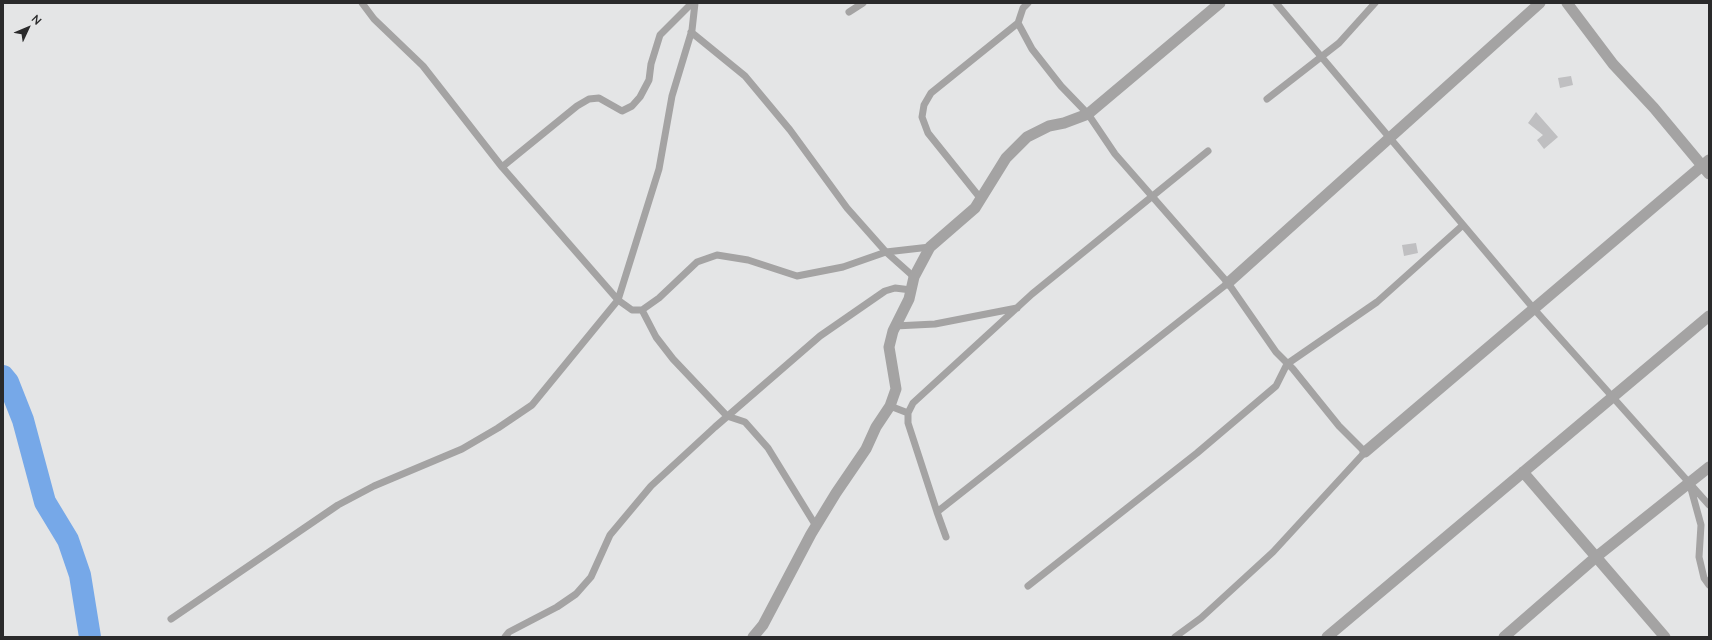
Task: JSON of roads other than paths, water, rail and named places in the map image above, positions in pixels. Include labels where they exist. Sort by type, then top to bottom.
[{"type":"street","points":[[753,637],[763,625],[778,601],[816,526],[866,449],[876,427],[890,406],[896,389],[889,347],[895,326],[910,299],[914,277],[930,247],[975,208],[1006,158],[1027,137],[1049,126],[1064,123],[1088,114],[1220,3]]},
{"type":"street","points":[[1228,283],[1540,3]]},
{"type":"street","points":[[1365,452],[1534,309],[1707,167],[1613,64],[1567,3]]},
{"type":"street","points":[[1327,637],[1709,316]]},
{"type":"street","points":[[1504,637],[1596,557],[1709,467]]},
{"type":"street","points":[[1523,472],[1665,637]]},
{"type":"lane","points":[[362,3],[374,19],[423,66],[502,167],[618,300],[632,310],[642,310],[659,298],[697,262],[717,255],[748,260],[797,276],[843,267],[886,252],[930,247]]},
{"type":"lane","points":[[502,167],[577,106],[589,99],[599,98],[622,111],[632,106],[640,97],[649,80],[660,36],[692,3]]},
{"type":"lane","points":[[171,618],[338,505],[374,486],[462,449],[498,428],[532,405],[618,300],[659,169],[672,96],[691,32],[695,3]]},
{"type":"lane","points":[[849,12],[863,3]]},
{"type":"lane","points":[[981,199],[928,133],[922,117],[924,105],[931,93],[1018,23],[1023,8],[1028,3]]},
{"type":"lane","points":[[1276,3],[1534,309],[1709,505]]},
{"type":"lane","points":[[1267,99],[1339,43],[1375,3]]},
{"type":"lane","points":[[1018,23],[1032,49],[1047,69],[1088,114],[1114,154],[1228,283],[1276,352],[1339,426],[1365,452],[1272,552],[1201,618],[1175,637]]},
{"type":"lane","points":[[691,32],[745,76],[766,100],[847,208],[886,252],[914,277]]},
{"type":"lane","points":[[946,537],[911,435],[908,413],[913,403],[1017,308],[1208,151]]},
{"type":"lane","points":[[1028,586],[1197,453],[1276,386],[1287,364],[1377,302],[1463,225]]},
{"type":"lane","points":[[937,512],[1228,283]]},
{"type":"lane","points":[[505,637],[509,632],[557,607],[576,594],[592,578],[610,535],[651,486],[727,416],[820,336],[841,323],[872,298],[885,291],[895,288],[911,290]]},
{"type":"lane","points":[[895,326],[935,324],[1017,308]]},
{"type":"lane","points":[[642,310],[656,337],[674,359],[727,416],[745,422],[768,448],[816,526]]},
{"type":"lane","points":[[890,406],[908,413]]},
{"type":"lane","points":[[1689,483],[1701,525],[1699,557],[1704,578],[1709,585]]},
{"type":"waterway","points":[[3,376],[8,382],[23,420],[45,502],[68,540],[80,575],[90,637]]}]
